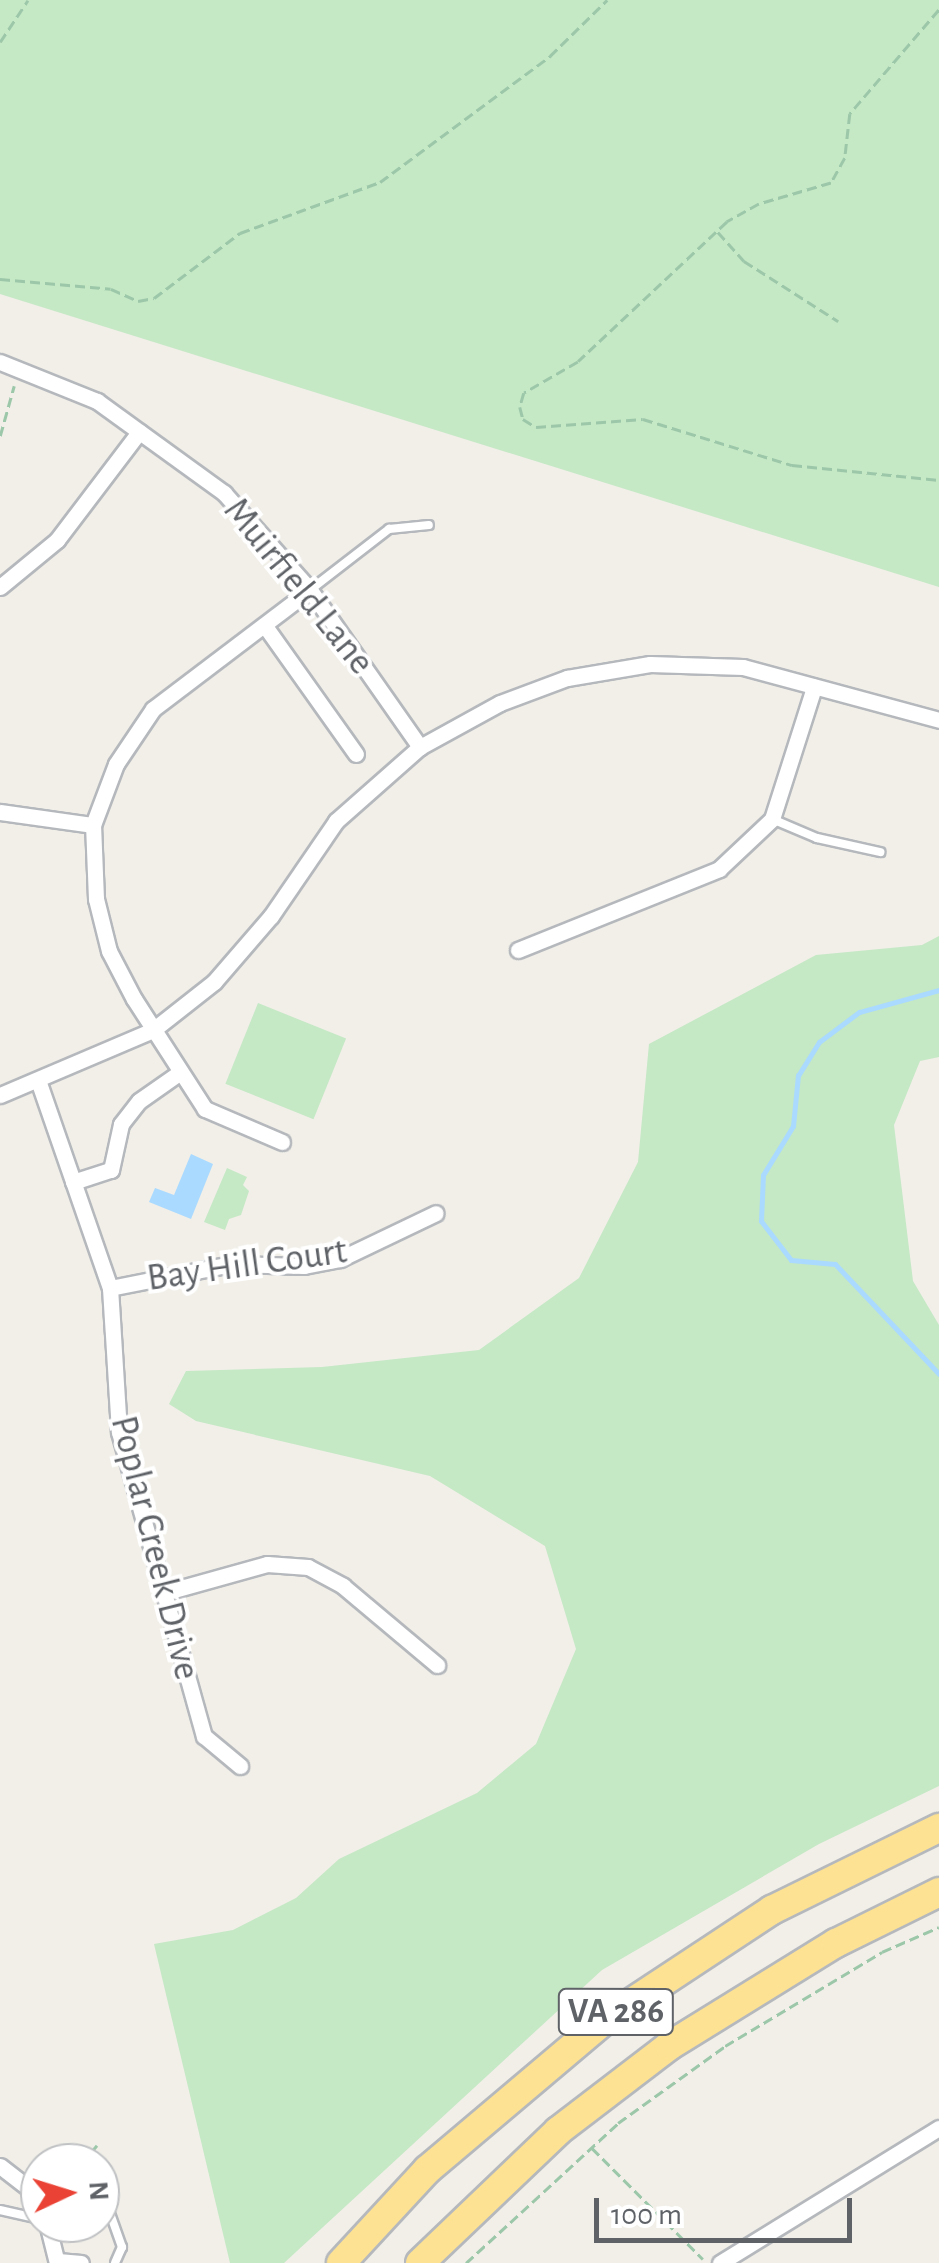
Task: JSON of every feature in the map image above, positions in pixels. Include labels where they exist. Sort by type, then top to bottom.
[{"type":"highway","name":"VA 286","points":[[341,2263],[428,2170],[602,2022],[772,1910],[939,1828]]},
{"type":"highway","name":"VA 286","points":[[420,2263],[558,2132],[669,2046],[836,1943],[939,1892]]},
{"type":"street","name":"Muirfield Lane","points":[[0,362],[97,401],[224,493],[310,590],[420,747]]},
{"type":"street","points":[[0,587],[57,540],[140,432]]},
{"type":"street","points":[[282,1142],[205,1109],[153,1030],[109,951],[96,899],[93,825],[116,764],[153,708],[310,590]]},
{"type":"street","points":[[265,626],[356,754]]},
{"type":"street","points":[[0,1095],[38,1083],[153,1030],[214,982],[271,916],[336,820],[420,747],[500,702],[568,678],[650,664],[743,667],[939,720]]},
{"type":"street","points":[[518,950],[719,869],[772,818],[814,687]]},
{"type":"street","points":[[0,812],[93,825]]},
{"type":"street","points":[[74,1182],[111,1170],[121,1124],[138,1101],[179,1072]]},
{"type":"street","name":"Poplar Creek Drive","points":[[38,1083],[110,1288],[119,1432],[204,1736],[240,1766]]},
{"type":"street","name":"Bay Hill Court","points":[[110,1288],[231,1264],[304,1266],[340,1259],[436,1212]]},
{"type":"street","points":[[162,1593],[267,1564],[308,1568],[344,1586],[437,1665]]},
{"type":"street","points":[[720,2263],[939,2128]]},
{"type":"street","points":[[0,2166],[20,2182]]},
{"type":"street","points":[[57,2262],[81,2263]]},
{"type":"lane","points":[[310,590],[390,529],[429,525]]},
{"type":"lane","points":[[772,818],[817,838],[880,852]]},
{"type":"path","points":[[0,42],[28,0]]},
{"type":"path","points":[[0,279],[112,290],[138,301],[154,298],[240,233],[380,182],[550,56],[607,0]]},
{"type":"path","points":[[939,10],[850,114],[845,158],[831,183],[759,204],[717,231],[578,362],[524,393],[523,419],[546,428],[643,418],[792,465],[939,480]]},
{"type":"path","points":[[717,231],[744,261],[838,321]]},
{"type":"path","points":[[0,436],[14,386]]},
{"type":"path","points":[[466,2263],[591,2146],[809,1992],[939,1927]]},
{"type":"path","points":[[591,2146],[707,2263]]},
{"type":"green space","points":[[0,0],[939,0],[939,587],[0,294]]},
{"type":"green space","points":[[939,936],[939,1057],[920,1061],[894,1125],[913,1281],[939,1325],[939,1786],[819,1844],[602,1970],[284,2263],[230,2263],[154,1944],[233,1930],[296,1898],[339,1859],[477,1793],[536,1744],[576,1649],[545,1546],[430,1476],[196,1421],[169,1404],[186,1371],[322,1367],[479,1350],[579,1278],[638,1162],[649,1044],[816,955],[922,945]]},
{"type":"green space","points":[[258,1003],[346,1039],[313,1119],[225,1084]]},
{"type":"green space","points":[[227,1168],[247,1177],[243,1185],[249,1191],[241,1215],[229,1219],[225,1230],[204,1222]]},
{"type":"water","points":[[191,1154],[213,1164],[191,1219],[149,1202],[155,1188],[174,1195]]},
{"type":"waterway","points":[[939,990],[859,1012],[819,1042],[798,1075],[793,1126],[763,1175],[761,1221],[791,1260],[835,1264],[939,1374]]}]
